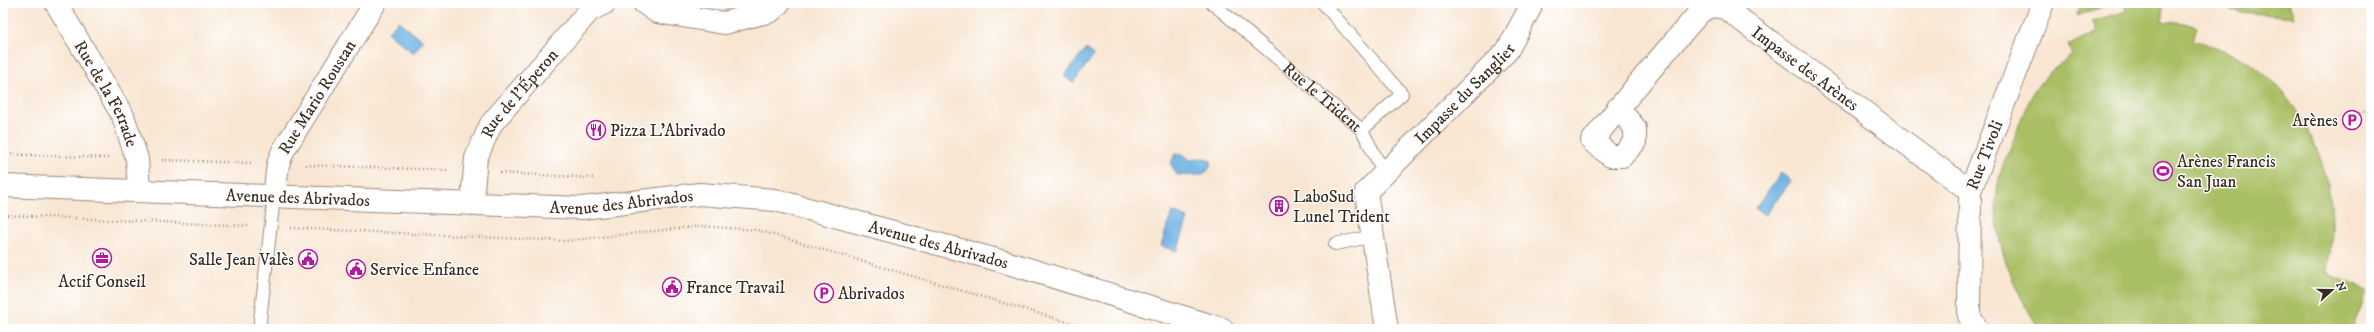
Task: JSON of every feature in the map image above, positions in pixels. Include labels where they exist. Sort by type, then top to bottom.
[{"type":"street","name":"Rue de la Ferrade","points":[[56,3],[123,116],[137,159],[139,191]]},
{"type":"street","name":"Rue Mario Roustan","points":[[274,197],[278,164],[283,151],[375,3]]},
{"type":"street","name":"Rue de l'Éperon","points":[[476,205],[473,189],[476,158],[491,124],[590,10],[605,3]]},
{"type":"street","points":[[644,3],[657,12],[724,23],[771,11],[779,3]]},
{"type":"street","name":"Rue Tivoli","points":[[1969,325],[1970,191],[2043,3]]},
{"type":"street","name":"Impasse du Sanglier","points":[[1384,173],[1507,51],[1531,5]]},
{"type":"street","name":"Impasse des Arènes","points":[[1618,108],[1700,12],[1712,6],[1725,8],[1970,191]]},
{"type":"street","points":[[1384,173],[1366,192],[1374,236],[1387,329]]},
{"type":"street","name":"Avenue des Abrivados","points":[[3,186],[582,208],[700,194],[776,200],[1005,262],[1222,329]]},
{"type":"lane","name":"Rue le Trident","points":[[1212,3],[1362,130],[1384,173]]},
{"type":"lane","points":[[1323,3],[1402,94],[1362,130]]},
{"type":"lane","points":[[259,329],[274,197]]},
{"type":"lane","points":[[1335,244],[1374,236]]},
{"type":"path","points":[[2352,116],[2371,109]]},
{"type":"path","points":[[3,154],[474,171],[596,178]]},
{"type":"path","points":[[700,194],[701,226]]},
{"type":"path","points":[[3,215],[566,241],[701,226],[757,230],[1091,329]]},
{"type":"green space","points":[[2082,3],[2112,3],[2076,16]]},
{"type":"green space","name":"Arènes Francis San Juan","points":[[2125,3],[2162,3],[2162,21],[2197,26],[2193,40],[2229,52],[2249,63],[2267,76],[2297,111],[2318,153],[2326,175],[2332,219],[2331,246],[2327,274],[2368,290],[2353,326],[2356,329],[2038,327],[2028,311],[2012,277],[2000,241],[1996,203],[1999,179],[2004,162],[2026,107],[2040,83],[2049,73],[2072,55],[2068,46],[2097,31],[2092,21],[2127,11]]},
{"type":"green space","points":[[2200,3],[2289,3],[2294,17],[2240,12]]},
{"type":"water","points":[[398,21],[423,41],[413,53],[388,32]]},
{"type":"water","points":[[1086,49],[1094,55],[1073,83],[1064,76]]},
{"type":"water","points":[[1175,154],[1183,154],[1190,160],[1205,158],[1211,161],[1210,167],[1207,171],[1199,175],[1177,175],[1171,164]]},
{"type":"water","points":[[1781,173],[1791,181],[1765,215],[1755,208]]},
{"type":"water","points":[[1172,212],[1188,218],[1177,251],[1161,246]]},
{"type":"place","name":"Arènes","points":[[2352,120]]},
{"type":"place","name":"Pizza L’Abrivado","points":[[596,130]]},
{"type":"place","name":"Arènes Francis San Juan","points":[[2163,171]]},
{"type":"place","name":"LaboSud Lunel Trident","points":[[1279,206]]},
{"type":"place","name":"Actif Conseil","points":[[102,258]]},
{"type":"place","name":"Salle Jean Valès","points":[[308,259]]},
{"type":"place","name":"Service Enfance","points":[[356,269]]},
{"type":"place","name":"France Travail","points":[[672,287]]},
{"type":"place","name":"Abrivados","points":[[824,293]]}]
